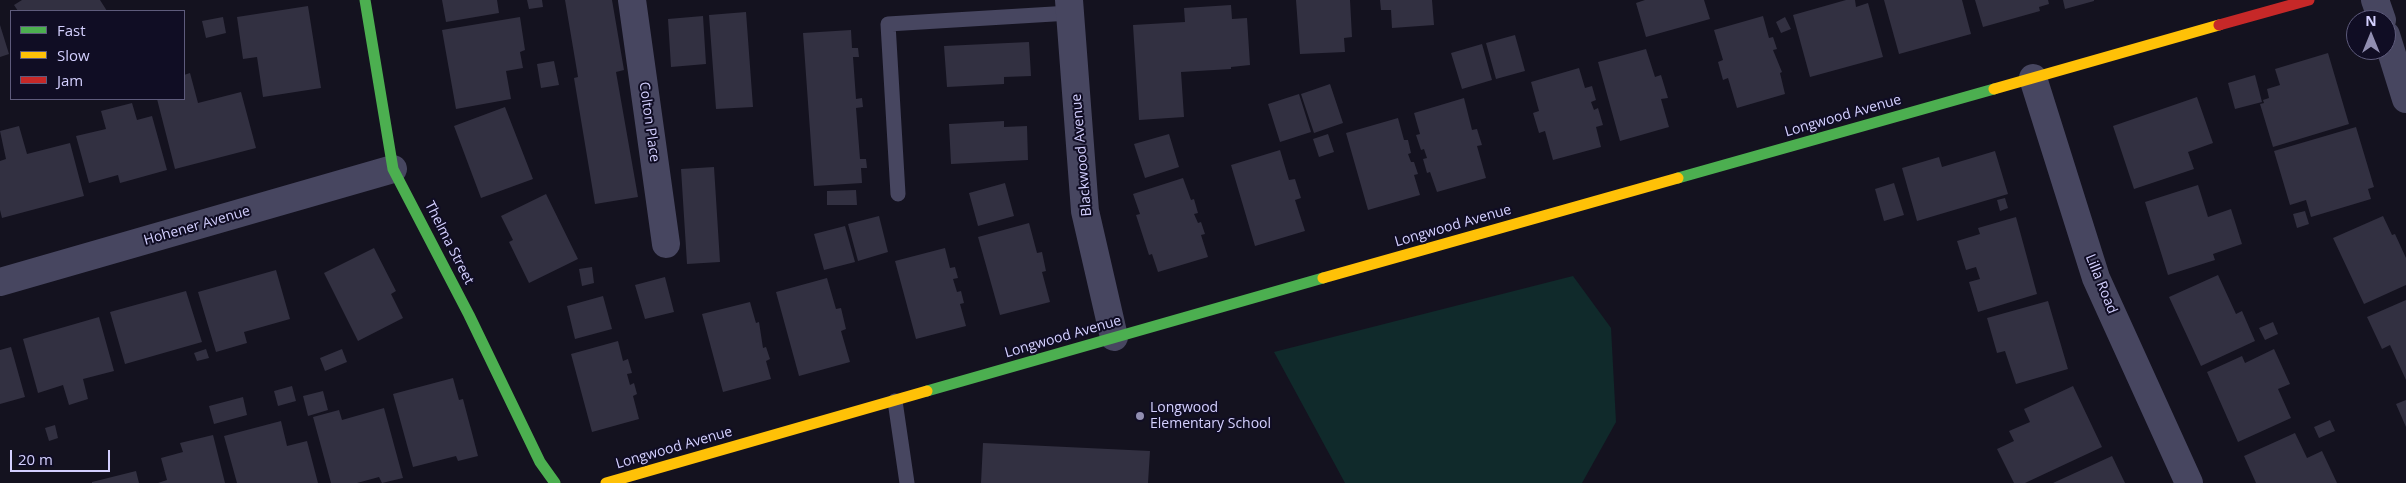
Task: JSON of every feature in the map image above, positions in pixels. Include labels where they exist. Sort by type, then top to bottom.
[{"type":"street","name":"Thelma Street","points":[[365,0],[393,169],[469,315],[540,462],[555,483]]},
{"type":"street","name":"Colton Place","points":[[632,0],[666,244]]},
{"type":"street","name":"Longwood Avenue","points":[[606,483],[1114,337],[2308,0]]},
{"type":"street","name":"Blackwood Avenue","points":[[1069,6],[1085,211],[1114,337]]},
{"type":"street","points":[[2394,60],[2406,99]]},
{"type":"street","name":"Lilla Road","points":[[2033,78],[2096,278],[2189,483]]},
{"type":"street","name":"Hohener Avenue","points":[[0,282],[393,169]]},
{"type":"lane","points":[[898,194],[888,24],[1069,6]]},
{"type":"lane","points":[[895,401],[907,483]]},
{"type":"green space","points":[[1573,276],[1611,328],[1616,422],[1582,483],[1345,483],[1274,352]]},
{"type":"building","points":[[22,0],[100,0],[106,10],[17,10],[14,5]]},
{"type":"building","points":[[442,0],[497,0],[499,13],[446,22]]},
{"type":"building","points":[[527,0],[542,0],[543,7],[529,9]]},
{"type":"building","points":[[565,0],[612,0],[624,70],[616,72],[638,197],[595,204],[574,78],[578,77]]},
{"type":"building","points":[[1296,0],[1350,0],[1352,37],[1344,38],[1345,52],[1300,54]]},
{"type":"building","points":[[1380,0],[1432,0],[1434,25],[1392,28],[1391,10],[1381,10]]},
{"type":"building","points":[[1645,0],[1704,0],[1710,19],[1646,37],[1636,3]]},
{"type":"building","points":[[1846,0],[1855,0],[1856,7],[1868,3],[1883,57],[1810,77],[1793,15]]},
{"type":"building","points":[[1884,0],[1962,0],[1971,34],[1899,54]]},
{"type":"building","points":[[1975,0],[2048,0],[2049,4],[2039,7],[2040,11],[1983,27]]},
{"type":"building","points":[[2063,0],[2094,0],[2094,1],[2065,9]]},
{"type":"building","points":[[1231,5],[1232,19],[1247,18],[1250,65],[1231,67],[1231,69],[1181,72],[1184,117],[1139,120],[1133,25],[1185,22],[1184,8]]},
{"type":"building","points":[[308,6],[321,88],[263,97],[257,57],[243,59],[237,17]]},
{"type":"building","points":[[746,12],[753,107],[716,109],[709,15]]},
{"type":"building","points":[[703,16],[706,64],[671,67],[668,19]]},
{"type":"building","points":[[1763,16],[1769,38],[1773,37],[1777,49],[1773,50],[1782,72],[1780,73],[1785,94],[1737,108],[1728,78],[1723,80],[1718,62],[1723,60],[1714,30]]},
{"type":"building","points":[[223,17],[226,33],[206,38],[202,21]]},
{"type":"building","points":[[520,17],[525,50],[520,52],[523,68],[506,71],[511,99],[456,109],[442,30]]},
{"type":"building","points":[[1785,17],[1791,29],[1781,33],[1776,22]]},
{"type":"building","points":[[0,25],[9,54],[0,57]]},
{"type":"building","points":[[851,30],[852,48],[858,48],[859,57],[853,57],[856,99],[862,98],[863,107],[856,108],[860,159],[866,159],[867,168],[861,168],[862,183],[814,186],[803,33]]},
{"type":"building","points":[[1515,35],[1525,71],[1496,79],[1486,43]]},
{"type":"building","points":[[1029,42],[1031,76],[1004,77],[1004,84],[947,87],[944,46]]},
{"type":"building","points":[[1482,44],[1492,80],[1462,89],[1451,53]]},
{"type":"building","points":[[1646,49],[1655,77],[1661,75],[1668,98],[1661,99],[1669,127],[1620,141],[1598,62]]},
{"type":"building","points":[[2328,53],[2349,124],[2273,147],[2260,104],[2264,103],[2263,100],[2269,98],[2267,89],[2280,85],[2275,69]]},
{"type":"building","points":[[554,61],[559,85],[541,88],[537,64]]},
{"type":"building","points":[[1579,68],[1585,88],[1592,86],[1596,100],[1591,102],[1594,110],[1598,108],[1603,125],[1596,127],[1601,147],[1553,160],[1545,131],[1539,133],[1533,113],[1539,111],[1531,82]]},
{"type":"building","points":[[190,73],[198,103],[241,92],[256,148],[175,169],[157,100],[185,100],[185,75]]},
{"type":"building","points":[[2255,75],[2262,102],[2235,109],[2228,83]]},
{"type":"building","points":[[1330,84],[1343,123],[1314,133],[1301,94]]},
{"type":"building","points":[[1299,94],[1311,132],[1280,142],[1268,104]]},
{"type":"building","points":[[2197,97],[2213,143],[2188,152],[2194,169],[2134,189],[2113,126]]},
{"type":"building","points":[[1464,98],[1472,130],[1477,129],[1482,145],[1477,146],[1486,178],[1437,192],[1430,172],[1427,173],[1423,159],[1427,158],[1424,149],[1421,150],[1416,135],[1420,134],[1414,113]]},
{"type":"building","points":[[132,103],[137,120],[152,116],[167,170],[120,183],[118,175],[89,183],[76,136],[106,129],[101,111]]},
{"type":"building","points":[[505,107],[533,179],[481,198],[454,126]]},
{"type":"building","points":[[1398,118],[1404,140],[1408,140],[1411,153],[1408,154],[1411,162],[1414,162],[1418,174],[1414,175],[1420,195],[1368,210],[1346,133]]},
{"type":"building","points":[[1004,121],[1004,127],[1027,126],[1028,160],[951,164],[949,124]]},
{"type":"building","points":[[19,126],[27,154],[70,143],[84,196],[2,218],[0,210],[0,161],[6,159],[0,131]]},
{"type":"building","points":[[2356,127],[2374,187],[2368,189],[2371,199],[2311,217],[2306,200],[2290,205],[2274,151]]},
{"type":"building","points":[[1169,134],[1179,167],[1145,178],[1134,144]]},
{"type":"building","points":[[1328,134],[1334,152],[1319,157],[1313,139]]},
{"type":"building","points":[[1280,150],[1289,180],[1295,179],[1301,198],[1295,200],[1305,231],[1255,246],[1231,165]]},
{"type":"building","points":[[1995,151],[2008,194],[1917,221],[1902,168],[1939,157],[1942,167]]},
{"type":"building","points":[[714,167],[720,262],[687,264],[681,169]]},
{"type":"building","points":[[1183,178],[1191,200],[1194,199],[1198,213],[1194,214],[1198,223],[1201,222],[1205,234],[1201,235],[1208,257],[1158,272],[1152,254],[1149,255],[1136,215],[1140,214],[1133,194]]},
{"type":"building","points":[[1005,183],[1014,216],[978,226],[969,193]]},
{"type":"building","points":[[1894,183],[1904,215],[1884,221],[1875,189]]},
{"type":"building","points":[[2198,185],[2208,217],[2231,209],[2242,244],[2213,254],[2215,260],[2168,275],[2145,202]]},
{"type":"building","points":[[856,190],[857,205],[827,205],[827,191]]},
{"type":"building","points":[[546,194],[578,259],[529,283],[509,242],[513,240],[501,216]]},
{"type":"building","points":[[2005,198],[2008,208],[2000,211],[1997,200]]},
{"type":"building","points":[[2305,211],[2309,224],[2297,228],[2293,214]]},
{"type":"building","points":[[879,216],[888,252],[858,261],[848,224]]},
{"type":"building","points":[[2383,216],[2392,235],[2395,234],[2406,258],[2406,285],[2364,304],[2333,238]]},
{"type":"building","points":[[2016,217],[2037,294],[1978,312],[1969,282],[1980,279],[1976,267],[1966,270],[1957,241],[1980,234],[1978,228]]},
{"type":"building","points":[[1029,223],[1037,253],[1042,252],[1046,271],[1042,272],[1050,302],[1000,315],[978,237]]},
{"type":"building","points":[[845,226],[855,262],[824,270],[814,234]]},
{"type":"building","points":[[374,248],[396,291],[391,294],[403,318],[358,341],[324,273]]},
{"type":"building","points":[[945,248],[950,268],[955,267],[958,278],[953,279],[957,292],[961,291],[964,303],[960,304],[966,326],[916,339],[895,261]]},
{"type":"building","points":[[592,267],[594,283],[582,286],[579,269]]},
{"type":"building","points":[[276,270],[290,319],[244,332],[247,343],[216,352],[198,292]]},
{"type":"building","points":[[2218,275],[2236,314],[2242,311],[2255,341],[2201,366],[2169,297]]},
{"type":"building","points":[[665,277],[674,312],[645,319],[635,285]]},
{"type":"building","points":[[827,278],[836,309],[841,308],[846,329],[841,331],[850,362],[799,376],[776,292]]},
{"type":"building","points":[[186,291],[202,342],[125,364],[110,312]]},
{"type":"building","points":[[603,296],[612,329],[575,339],[567,306]]},
{"type":"building","points":[[2406,300],[2406,380],[2390,345],[2382,349],[2367,317]]},
{"type":"building","points":[[2048,301],[2068,369],[2016,384],[2005,351],[1997,353],[1987,318]]},
{"type":"building","points":[[750,302],[756,323],[759,322],[763,348],[766,347],[770,359],[766,361],[771,379],[723,392],[702,314]]},
{"type":"building","points":[[99,317],[114,371],[83,379],[88,399],[69,405],[63,385],[38,393],[23,339]]},
{"type":"building","points":[[2273,322],[2278,334],[2265,340],[2259,328]]},
{"type":"building","points":[[618,341],[623,361],[628,359],[632,373],[627,374],[630,385],[634,383],[637,394],[633,396],[639,419],[592,432],[571,354]]},
{"type":"building","points":[[11,347],[25,397],[0,404],[0,350]]},
{"type":"building","points":[[206,349],[209,358],[197,361],[194,353]]},
{"type":"building","points":[[342,349],[347,362],[325,371],[320,358]]},
{"type":"building","points":[[2274,349],[2290,384],[2278,389],[2291,418],[2238,442],[2207,372],[2242,356],[2245,363]]},
{"type":"building","points":[[453,378],[459,400],[463,399],[478,456],[458,461],[456,456],[413,467],[393,394]]},
{"type":"building","points":[[292,386],[296,401],[278,406],[274,391]]},
{"type":"building","points":[[2073,386],[2102,447],[2025,483],[2014,483],[1997,449],[2014,441],[2009,431],[2030,422],[2024,409]]},
{"type":"building","points":[[323,391],[328,410],[308,416],[303,396]]},
{"type":"building","points":[[243,397],[247,415],[214,424],[209,406]]},
{"type":"building","points":[[2406,400],[2406,427],[2396,404]]},
{"type":"building","points":[[384,408],[403,478],[382,483],[379,477],[357,483],[331,483],[313,417],[339,410],[342,420]]},
{"type":"building","points":[[2330,420],[2335,431],[2319,438],[2314,427]]},
{"type":"building","points":[[281,421],[287,446],[307,441],[318,483],[237,483],[224,436]]},
{"type":"building","points":[[55,425],[58,438],[49,441],[45,428]]},
{"type":"building","points":[[2295,433],[2307,458],[2322,451],[2337,483],[2256,483],[2244,456]]},
{"type":"building","points":[[213,435],[225,483],[158,483],[167,480],[161,458],[183,452],[180,443]]},
{"type":"building","points":[[983,443],[1150,451],[1148,483],[981,483]]},
{"type":"building","points":[[2112,456],[2125,483],[2053,483]]},
{"type":"building","points":[[136,471],[139,483],[92,483],[92,482]]},
{"type":"traffic: fast","points":[[365,0],[393,169],[469,315],[540,462],[555,483]]},
{"type":"traffic: fast","points":[[1678,178],[1994,89]]},
{"type":"traffic: fast","points":[[927,391],[1323,278]]},
{"type":"traffic: slow","points":[[1994,89],[2219,25]]},
{"type":"traffic: slow","points":[[1323,278],[1678,178]]},
{"type":"traffic: slow","points":[[606,483],[927,391]]},
{"type":"traffic: jam","points":[[2219,25],[2309,0]]},
{"type":"place","name":"Longwood Elementary School","points":[[1140,416]]}]
